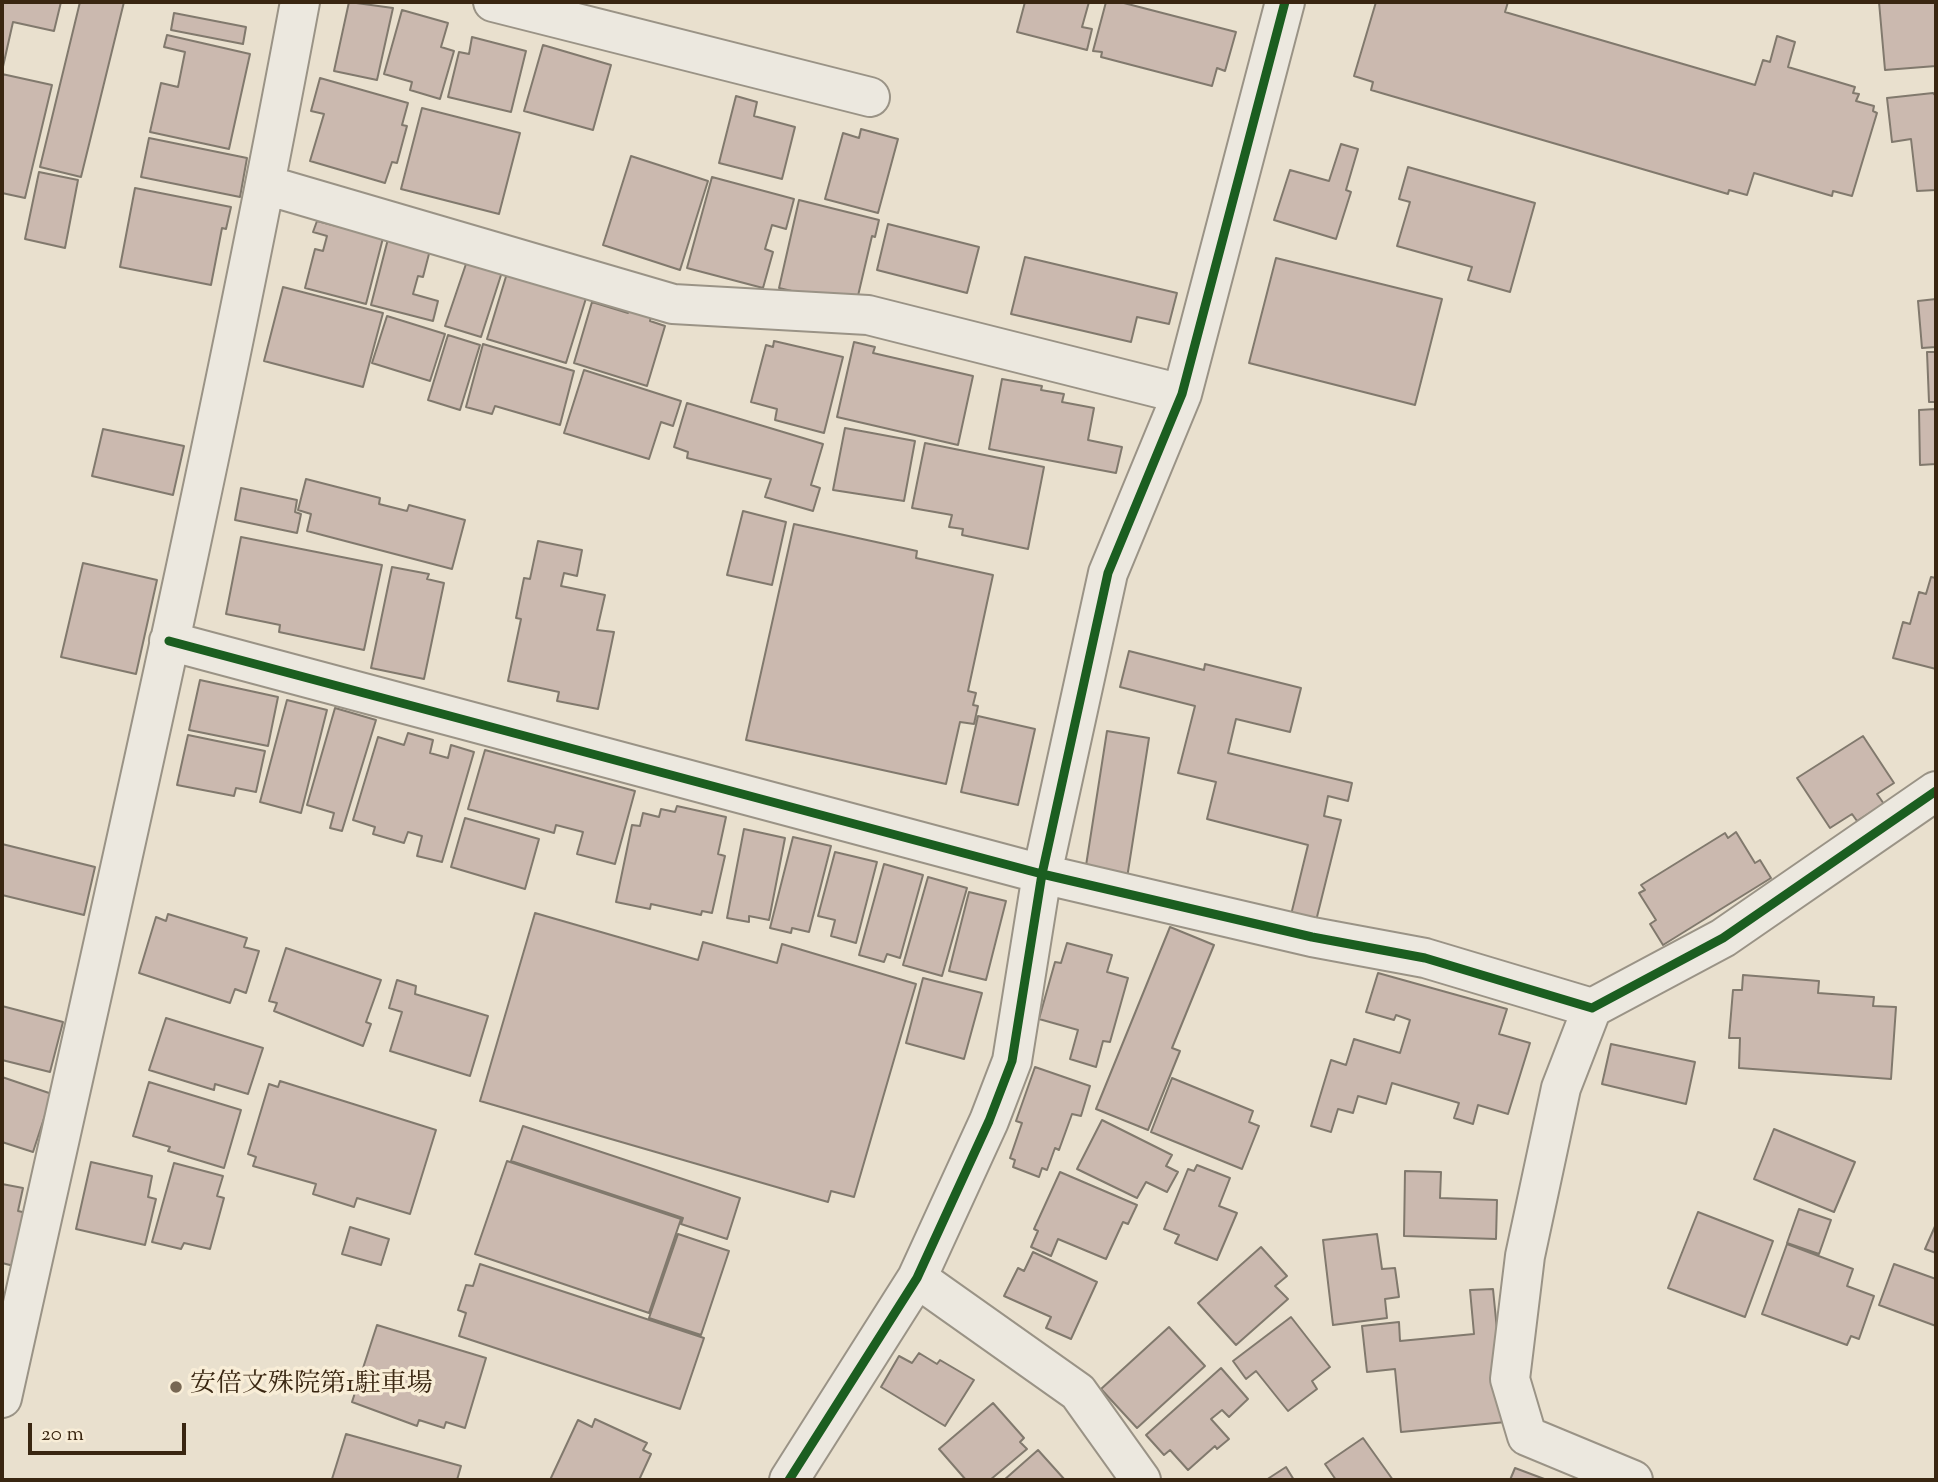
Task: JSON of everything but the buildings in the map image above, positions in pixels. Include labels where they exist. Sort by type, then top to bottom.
[{"type":"street","points":[[2,1398],[169,641],[266,185],[300,2]]},
{"type":"street","points":[[493,2],[870,97]]},
{"type":"street","points":[[789,1480],[917,1278],[989,1121],[1013,1061],[1042,874],[1108,573],[1182,394],[1285,2]]},
{"type":"street","points":[[266,185],[673,304],[868,315],[1182,394]]},
{"type":"street","points":[[169,641],[1042,874],[1312,937],[1425,958],[1592,1008]]},
{"type":"street","points":[[1633,1480],[1527,1436],[1510,1379],[1525,1256],[1561,1088],[1592,1008],[1723,938],[1936,791]]},
{"type":"street","points":[[917,1278],[1078,1392],[1141,1480]]},
{"type":"cycle path","points":[[789,1480],[917,1278],[989,1121],[1012,1061],[1042,874],[1108,573],[1182,394],[1285,2]]},
{"type":"cycle path","points":[[169,641],[1042,874],[1312,937],[1425,958],[1592,1008],[1723,938],[1936,791]]},
{"type":"place","name":"安倍文殊院第1駐車場","points":[[176,1387]]}]
